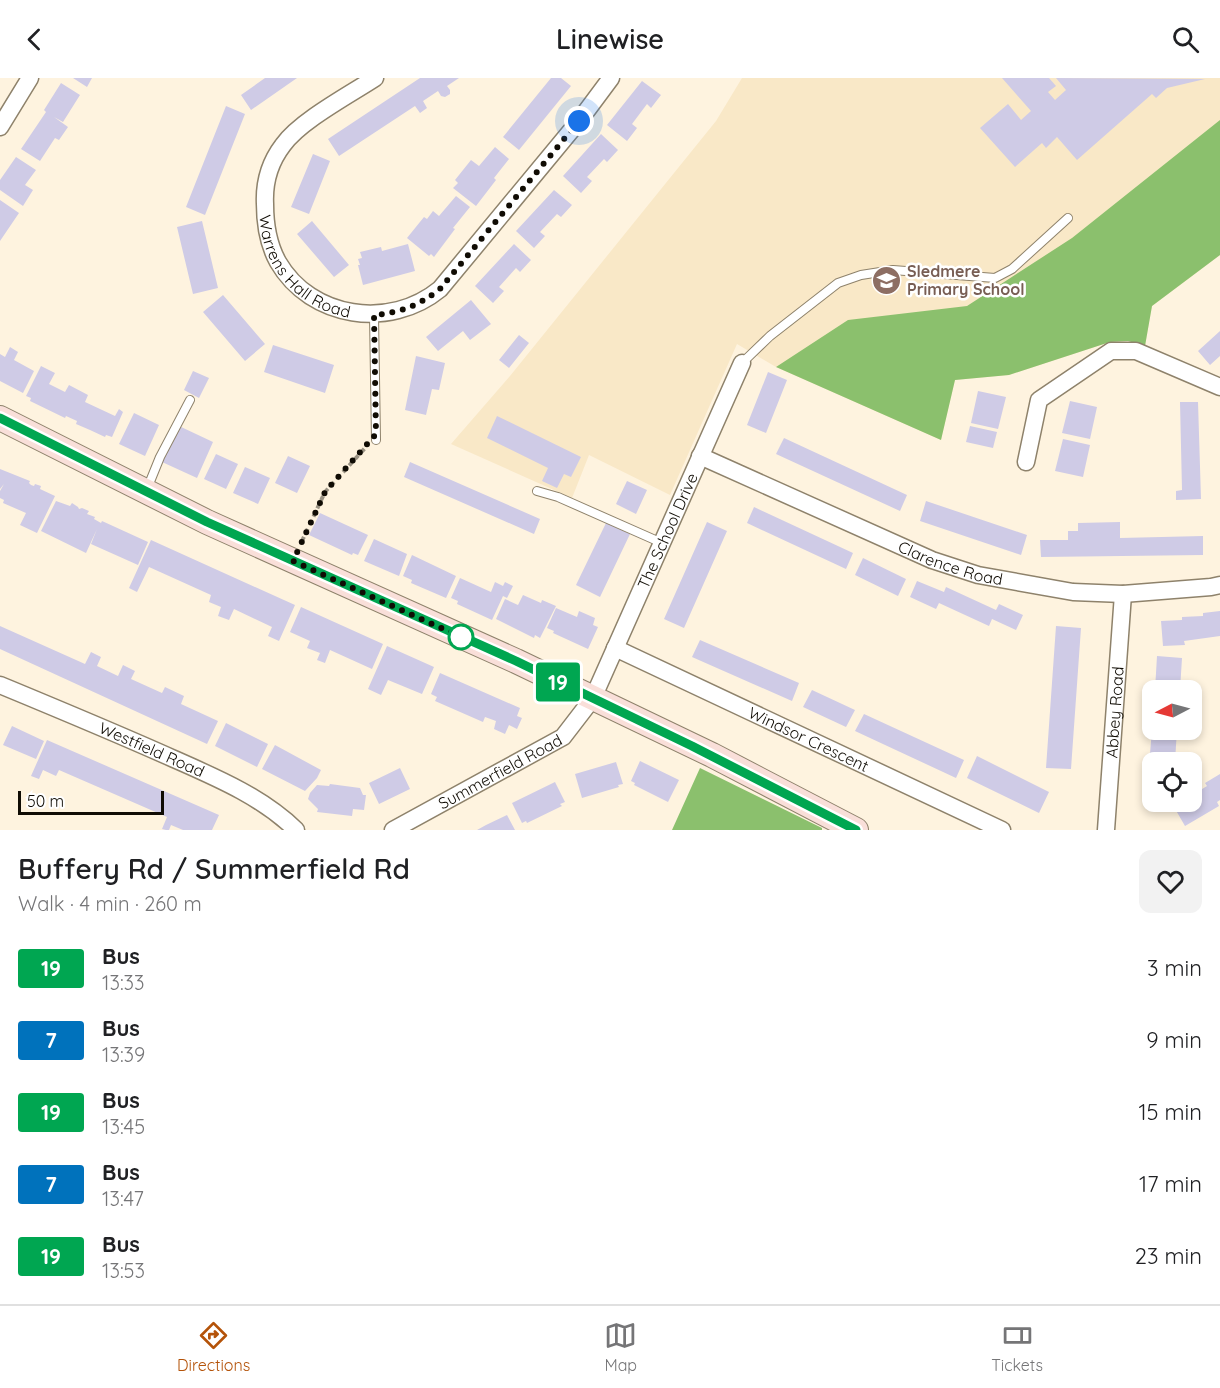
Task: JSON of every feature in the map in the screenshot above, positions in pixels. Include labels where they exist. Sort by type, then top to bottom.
[{"type":"street","points":[[2,117],[30,78]]},
{"type":"street","name":"Warrens Hall Road","points":[[375,78],[293,132],[273,159],[265,194],[267,231],[271,248],[278,262],[298,287],[333,308],[374,315],[395,312],[412,306],[427,300],[440,289],[579,121],[611,78]]},
{"type":"street","points":[[1026,462],[1039,400],[1111,351],[1136,351],[1220,387]]},
{"type":"street","name":"The School Drive","points":[[593,698],[742,363]]},
{"type":"street","points":[[0,418],[207,522],[505,656],[712,755],[856,830]]},
{"type":"street","name":"Clarence Road","points":[[700,456],[932,560],[978,575],[1073,592],[1123,594],[1220,585]]},
{"type":"street","name":"Abbey Road","points":[[1106,830],[1123,594]]},
{"type":"street","name":"Windsor Crescent","points":[[615,648],[1002,830]]},
{"type":"street","name":"Westfield Road","points":[[0,684],[213,777],[261,802],[296,830]]},
{"type":"street","name":"Summerfield Road","points":[[393,830],[563,737],[593,698]]},
{"type":"lane","points":[[742,363],[770,336],[838,283],[861,275],[893,270],[995,278],[1012,269],[1068,218]]},
{"type":"lane","points":[[374,315],[376,437]]},
{"type":"lane","points":[[146,492],[160,457],[190,400]]},
{"type":"lane","points":[[537,491],[558,496],[662,543]]},
{"type":"path","points":[[293,561],[325,492],[376,437]]},
{"type":"shaded area","name":"Sledmere Primary School","points":[[742,78],[1220,78],[1220,255],[1152,306],[1145,346],[1128,341],[1110,342],[1009,375],[955,380],[941,440],[776,367],[737,344],[670,495],[589,455],[572,498],[451,444],[510,376],[716,121]]},
{"type":"green space","points":[[1220,120],[1220,255],[1152,306],[1145,346],[1128,341],[1110,342],[1009,375],[955,380],[941,440],[776,367],[848,320],[967,306],[1072,238]]},
{"type":"green space","points":[[700,768],[822,828],[822,830],[672,830]]},
{"type":"building","points":[[73,78],[92,78],[87,87]]},
{"type":"building","points":[[265,78],[297,78],[251,110],[241,95]]},
{"type":"building","points":[[420,78],[459,78],[447,86],[450,94],[445,97],[441,96],[438,91],[423,101],[427,108],[420,113],[415,106],[339,156],[328,139]]},
{"type":"building","points":[[551,78],[561,78],[571,86],[519,150],[503,137]]},
{"type":"building","points":[[1002,78],[1049,78],[1056,86],[1048,92],[1055,100],[1066,90],[1056,78],[1205,79],[1167,88],[1156,98],[1152,94],[1077,160],[1057,137],[1046,148],[1042,143],[1015,167],[980,128],[1008,104],[1021,120],[1031,111]]},
{"type":"building","points":[[642,81],[661,95],[651,108],[647,104],[632,124],[637,128],[627,141],[607,125]]},
{"type":"building","points":[[61,83],[80,95],[63,122],[54,117],[68,127],[59,140],[55,138],[40,161],[21,149],[46,112],[44,110]]},
{"type":"building","points":[[226,106],[245,114],[205,215],[186,207]]},
{"type":"building","points":[[601,134],[618,150],[607,162],[604,159],[587,177],[592,181],[581,193],[563,176]]},
{"type":"building","points":[[495,147],[509,159],[476,206],[453,188],[458,183],[455,180],[471,160],[479,166]]},
{"type":"building","points":[[313,154],[330,161],[309,214],[291,207]]},
{"type":"building","points":[[16,157],[36,170],[25,185],[33,190],[23,206],[0,190],[0,180]]},
{"type":"building","points":[[554,190],[572,205],[561,217],[557,214],[540,232],[545,236],[534,248],[516,231]]},
{"type":"building","points":[[456,196],[470,207],[434,257],[431,254],[429,256],[407,238],[424,217],[427,219],[433,211],[439,216]]},
{"type":"building","points":[[0,200],[19,213],[0,241]]},
{"type":"building","points":[[202,221],[218,288],[193,294],[177,227]]},
{"type":"building","points":[[312,221],[349,265],[334,277],[297,234]]},
{"type":"building","points":[[408,244],[415,271],[363,285],[358,265],[360,265],[358,259],[362,258],[360,252],[381,247],[382,251]]},
{"type":"building","points":[[514,244],[531,260],[520,272],[516,268],[499,287],[504,291],[493,303],[475,286]]},
{"type":"building","points":[[223,295],[265,344],[245,361],[203,312]]},
{"type":"building","points":[[471,300],[491,324],[470,340],[463,331],[438,351],[426,337]]},
{"type":"building","points":[[1220,331],[1220,356],[1210,365],[1198,351]]},
{"type":"building","points":[[519,335],[529,343],[509,368],[499,360]]},
{"type":"building","points":[[273,345],[334,365],[325,393],[264,372]]},
{"type":"building","points":[[10,347],[18,352],[14,360],[34,371],[23,393],[0,381],[0,354],[5,357]]},
{"type":"building","points":[[416,356],[445,363],[439,390],[432,389],[426,415],[405,410]]},
{"type":"building","points":[[41,366],[55,373],[49,384],[65,392],[69,385],[88,395],[85,402],[115,416],[119,409],[123,412],[112,437],[106,435],[105,437],[76,424],[77,421],[66,416],[65,418],[30,401],[31,398],[26,396]]},
{"type":"building","points":[[193,371],[209,378],[199,398],[184,390]]},
{"type":"building","points":[[768,372],[787,380],[766,433],[747,425]]},
{"type":"building","points":[[978,391],[1006,397],[998,429],[971,423]]},
{"type":"building","points":[[1070,401],[1097,407],[1090,439],[1062,433]]},
{"type":"building","points":[[1180,402],[1198,402],[1201,499],[1176,500],[1176,491],[1182,490]]},
{"type":"building","points":[[134,413],[159,425],[145,456],[119,444]]},
{"type":"building","points":[[497,416],[581,457],[571,477],[564,474],[557,488],[542,481],[548,468],[487,438]]},
{"type":"building","points":[[179,426],[213,442],[197,478],[162,462]]},
{"type":"building","points":[[970,426],[997,432],[993,448],[966,442]]},
{"type":"building","points":[[784,438],[907,495],[900,511],[776,454]]},
{"type":"building","points":[[1063,439],[1090,445],[1083,477],[1055,471]]},
{"type":"building","points":[[216,454],[238,464],[226,489],[204,479]]},
{"type":"building","points":[[288,456],[310,466],[297,493],[275,483]]},
{"type":"building","points":[[410,462],[540,519],[534,534],[404,477]]},
{"type":"building","points":[[245,467],[270,478],[258,504],[233,493]]},
{"type":"building","points":[[0,469],[30,481],[31,485],[41,486],[40,489],[55,496],[37,533],[20,525],[26,513],[3,503],[4,500],[0,498],[0,491],[4,484],[0,489]]},
{"type":"building","points":[[627,481],[647,490],[636,514],[616,504]]},
{"type":"building","points":[[56,501],[70,506],[72,503],[79,509],[89,511],[87,514],[95,517],[94,519],[101,523],[102,521],[148,542],[138,565],[91,544],[97,529],[86,553],[41,531]]},
{"type":"building","points":[[926,501],[1027,535],[1021,555],[920,521]]},
{"type":"building","points":[[754,507],[853,553],[846,569],[747,523]]},
{"type":"building","points":[[320,513],[368,535],[358,555],[353,553],[352,555],[309,535]]},
{"type":"building","points":[[707,522],[727,531],[684,628],[664,619]]},
{"type":"building","points":[[1120,522],[1120,538],[1203,536],[1203,555],[1041,557],[1040,540],[1068,540],[1068,531],[1078,531],[1078,523]]},
{"type":"building","points":[[606,523],[630,534],[600,597],[576,585]]},
{"type":"building","points":[[374,539],[407,554],[399,576],[364,561]]},
{"type":"building","points":[[151,540],[295,605],[279,641],[268,636],[272,627],[234,609],[229,620],[218,616],[221,607],[209,602],[211,595],[149,567],[137,592],[129,588]]},
{"type":"building","points":[[412,555],[456,576],[446,598],[411,583],[412,580],[403,576]]},
{"type":"building","points":[[863,558],[906,579],[898,596],[855,575]]},
{"type":"building","points":[[460,578],[491,592],[495,582],[503,586],[505,582],[513,586],[507,598],[503,596],[492,620],[457,604],[458,601],[451,598]]},
{"type":"building","points":[[917,581],[944,592],[946,587],[996,610],[999,604],[1023,615],[1016,630],[992,619],[989,626],[939,603],[936,609],[910,597]]},
{"type":"building","points":[[523,595],[541,603],[542,600],[556,606],[540,638],[535,635],[534,638],[496,619],[505,599],[518,605]]},
{"type":"building","points":[[301,607],[383,644],[372,669],[330,650],[325,663],[317,660],[320,653],[307,648],[310,641],[290,632]]},
{"type":"building","points":[[556,608],[577,617],[579,611],[595,618],[593,625],[598,627],[588,649],[547,628]]},
{"type":"building","points":[[1220,611],[1220,636],[1184,641],[1185,645],[1163,646],[1161,621],[1182,620],[1182,617],[1203,616],[1203,613]]},
{"type":"building","points":[[0,626],[85,664],[91,652],[101,657],[97,666],[118,676],[123,665],[135,671],[131,679],[162,693],[165,687],[184,696],[181,704],[218,721],[207,744],[0,649]]},
{"type":"building","points":[[1056,626],[1081,628],[1071,769],[1046,768]]},
{"type":"building","points":[[700,640],[799,683],[792,701],[692,657]]},
{"type":"building","points":[[387,646],[434,667],[422,694],[388,680],[381,695],[368,689]]},
{"type":"building","points":[[1157,656],[1182,658],[1181,680],[1156,680]]},
{"type":"building","points":[[440,673],[520,708],[517,716],[522,718],[517,729],[509,725],[505,734],[494,729],[496,721],[485,717],[483,722],[435,701],[437,697],[431,694]]},
{"type":"building","points":[[812,690],[855,710],[846,727],[803,707]]},
{"type":"building","points":[[864,714],[964,760],[956,778],[855,731]]},
{"type":"building","points":[[226,723],[268,744],[257,767],[215,746]]},
{"type":"building","points":[[12,726],[44,741],[36,759],[3,745]]},
{"type":"building","points":[[47,740],[219,815],[212,830],[183,830],[171,825],[169,830],[162,829],[167,817],[59,770],[56,776],[43,770],[39,779],[31,776]]},
{"type":"building","points":[[1151,740],[1176,740],[1176,752],[1150,752]]},
{"type":"building","points":[[275,745],[321,770],[305,791],[262,769]]},
{"type":"building","points":[[977,756],[1049,792],[1039,813],[967,778]]},
{"type":"building","points":[[640,761],[679,780],[668,802],[634,785],[635,783],[631,781]]},
{"type":"building","points":[[616,762],[623,784],[582,798],[575,774]]},
{"type":"building","points":[[400,768],[410,789],[379,804],[369,783]]},
{"type":"building","points":[[1220,774],[1220,800],[1217,802],[1219,806],[1185,826],[1177,812],[1202,812],[1202,789],[1207,786],[1205,783]]},
{"type":"building","points":[[555,782],[565,802],[560,804],[562,806],[527,823],[526,821],[522,823],[512,803]]},
{"type":"building","points":[[330,784],[360,788],[363,795],[366,795],[364,810],[353,809],[352,816],[317,812],[318,809],[308,799],[310,793],[317,785],[329,786]]},
{"type":"building","points":[[507,815],[515,830],[477,830],[486,825]]},
{"type":"bus line","name":"19","points":[[0,418],[207,522],[516,661],[712,755],[856,830]]},
{"type":"place","name":"Sledmere Primary School","points":[[886,280]]},
{"type":"route","points":[[461,637],[293,561],[325,492],[368,446],[376,434],[374,315],[395,312],[412,306],[427,300],[440,289],[579,121]]}]
